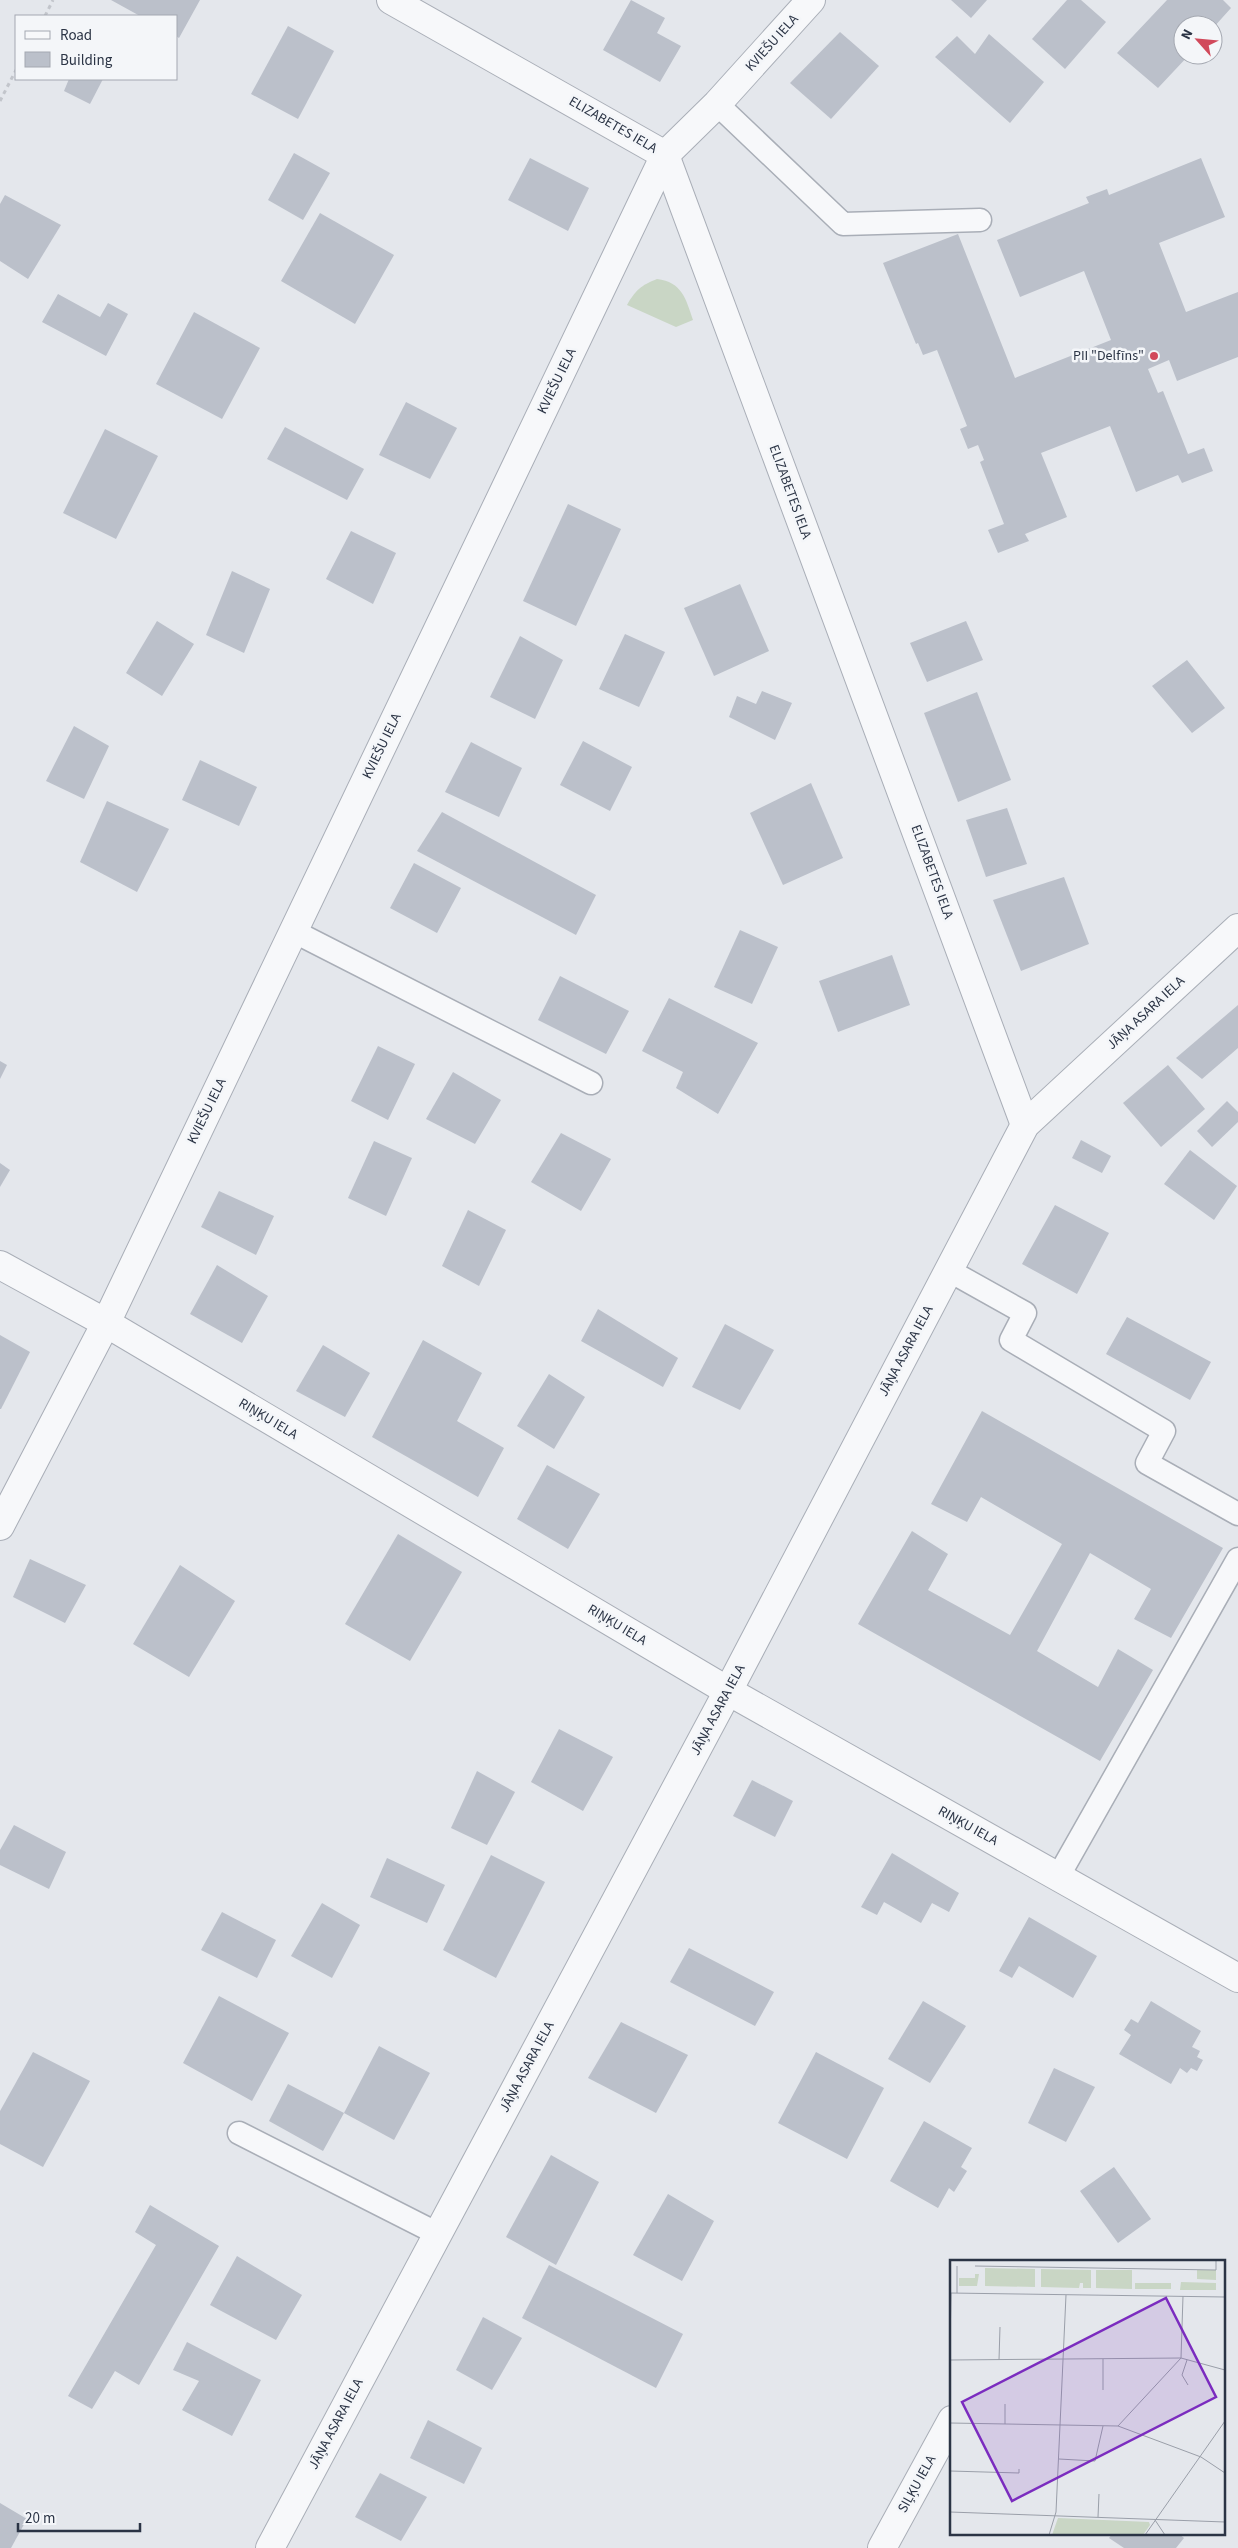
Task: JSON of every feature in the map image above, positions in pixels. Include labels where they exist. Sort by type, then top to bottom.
[{"type":"street","name":"ELIZABETES IELA","points":[[391,0],[665,155],[1025,1125]]},
{"type":"street","name":"KVIEŠU IELA","points":[[0,1526],[106,1323],[665,155],[717,104],[811,0]]},
{"type":"street","name":"JĀŅA ASARA IELA","points":[[270,2548],[728,1691],[1025,1125],[1238,928]]},
{"type":"street","name":"RIŅĶU IELA","points":[[0,1265],[106,1323],[728,1691],[1238,1978]]},
{"type":"street","name":"SIĻĶU IELA","points":[[882,2548],[950,2424]]},
{"type":"lane","points":[[717,104],[843,224],[980,220]]},
{"type":"lane","points":[[293,931],[591,1083]]},
{"type":"lane","points":[[948,1270],[1025,1313],[1011,1340],[1164,1431],[1147,1463],[1238,1514]]},
{"type":"lane","points":[[1058,1877],[1238,1559]]},
{"type":"lane","points":[[239,2133],[438,2234]]},
{"type":"path","points":[[46,15],[53,0]]},
{"type":"path","points":[[0,101],[15,72]]},
{"type":"green space","points":[[657,279],[678,288],[685,299],[693,320],[676,327],[627,305],[639,289]]},
{"type":"building","points":[[111,0],[200,0],[179,38],[178,15],[138,15]]},
{"type":"building","points":[[631,0],[665,18],[657,33],[681,46],[660,82],[603,50]]},
{"type":"building","points":[[951,0],[987,0],[971,18]]},
{"type":"building","points":[[1067,0],[1081,0],[1106,22],[1065,69],[1032,39]]},
{"type":"building","points":[[1167,0],[1223,0],[1231,8],[1223,17],[1223,15],[1173,15],[1173,65],[1180,65],[1158,88],[1117,53]]},
{"type":"building","points":[[288,26],[334,51],[298,119],[251,94]]},
{"type":"building","points":[[840,32],[879,66],[831,119],[790,83]]},
{"type":"building","points":[[989,34],[1044,82],[1010,123],[935,57],[957,36],[975,54]]},
{"type":"building","points":[[69,80],[102,80],[90,104],[64,91]]},
{"type":"building","points":[[294,153],[330,173],[303,220],[268,200]]},
{"type":"building","points":[[530,158],[589,188],[568,231],[508,200]]},
{"type":"building","name":"PII \"Delfīns\"","points":[[1201,158],[1225,217],[1159,243],[1186,312],[1238,292],[1238,357],[1177,381],[1169,360],[1148,369],[1158,393],[1163,391],[1188,454],[1204,448],[1213,471],[1182,483],[1178,475],[1136,492],[1110,426],[1041,453],[1067,517],[1025,534],[1029,541],[998,553],[988,530],[1004,524],[980,462],[984,460],[978,445],[968,449],[960,429],[967,426],[937,350],[923,355],[918,343],[916,344],[883,263],[958,234],[1015,378],[1111,340],[1084,271],[1020,297],[997,240],[1089,203],[1086,197],[1107,189],[1109,195]]},
{"type":"building","points":[[5,195],[61,225],[28,279],[0,261],[0,204]]},
{"type":"building","points":[[320,213],[394,255],[355,324],[281,281]]},
{"type":"building","points":[[58,294],[100,317],[108,303],[128,314],[106,356],[42,322]]},
{"type":"building","points":[[194,312],[260,348],[222,419],[156,384]]},
{"type":"building","points":[[406,402],[457,428],[430,479],[379,455]]},
{"type":"building","points":[[285,427],[364,469],[347,500],[267,459]]},
{"type":"building","points":[[105,429],[158,456],[116,539],[63,513]]},
{"type":"building","points":[[568,504],[621,529],[576,626],[523,601]]},
{"type":"building","points":[[351,531],[396,553],[373,604],[326,579]]},
{"type":"building","points":[[232,571],[270,589],[244,653],[206,635]]},
{"type":"building","points":[[740,584],[769,651],[714,676],[684,608]]},
{"type":"building","points":[[157,621],[194,644],[162,696],[126,673]]},
{"type":"building","points":[[966,621],[983,660],[927,682],[910,643]]},
{"type":"building","points":[[625,634],[665,652],[639,707],[599,689]]},
{"type":"building","points":[[520,636],[563,660],[535,719],[490,697]]},
{"type":"building","points":[[1187,660],[1225,708],[1192,733],[1152,686]]},
{"type":"building","points":[[762,691],[792,703],[775,740],[729,717],[737,696],[756,704]]},
{"type":"building","points":[[977,692],[1011,780],[958,802],[924,713]]},
{"type":"building","points":[[74,726],[109,746],[84,799],[46,781]]},
{"type":"building","points":[[583,741],[632,767],[610,811],[560,785]]},
{"type":"building","points":[[471,742],[522,768],[499,817],[445,792]]},
{"type":"building","points":[[200,760],[257,787],[239,826],[182,800]]},
{"type":"building","points":[[811,783],[843,858],[783,885],[750,813]]},
{"type":"building","points":[[107,801],[169,829],[137,892],[80,862]]},
{"type":"building","points":[[1007,808],[1027,864],[986,877],[966,820]]},
{"type":"building","points":[[442,812],[596,895],[576,935],[417,851]]},
{"type":"building","points":[[414,863],[461,888],[437,933],[390,908]]},
{"type":"building","points":[[1064,877],[1089,944],[1021,971],[993,900]]},
{"type":"building","points":[[740,930],[778,947],[752,1004],[714,987]]},
{"type":"building","points":[[892,955],[910,1005],[838,1032],[819,981]]},
{"type":"building","points":[[560,976],[629,1011],[606,1054],[538,1020]]},
{"type":"building","points":[[669,998],[758,1043],[718,1114],[676,1088],[683,1072],[642,1051]]},
{"type":"building","points":[[1238,1005],[1238,1048],[1202,1079],[1176,1058]]},
{"type":"building","points":[[378,1046],[415,1064],[388,1120],[351,1101]]},
{"type":"building","points":[[0,1061],[7,1065],[0,1079]]},
{"type":"building","points":[[1168,1065],[1205,1109],[1161,1147],[1123,1103]]},
{"type":"building","points":[[453,1072],[501,1100],[475,1144],[426,1119]]},
{"type":"building","points":[[1227,1101],[1238,1112],[1238,1122],[1212,1147],[1197,1131]]},
{"type":"building","points":[[561,1133],[611,1159],[581,1211],[531,1182]]},
{"type":"building","points":[[1081,1140],[1111,1156],[1102,1173],[1072,1158]]},
{"type":"building","points":[[374,1141],[412,1158],[386,1216],[348,1198]]},
{"type":"building","points":[[1190,1150],[1237,1186],[1214,1220],[1164,1184]]},
{"type":"building","points":[[0,1163],[10,1170],[0,1187]]},
{"type":"building","points":[[219,1191],[274,1216],[256,1255],[201,1227]]},
{"type":"building","points":[[1055,1205],[1109,1233],[1077,1294],[1022,1264]]},
{"type":"building","points":[[468,1210],[506,1230],[479,1286],[442,1266]]},
{"type":"building","points":[[217,1265],[268,1296],[242,1343],[190,1314]]},
{"type":"building","points":[[598,1309],[678,1358],[663,1387],[581,1341]]},
{"type":"building","points":[[1127,1317],[1211,1362],[1190,1400],[1106,1354]]},
{"type":"building","points":[[725,1324],[774,1350],[740,1410],[692,1387]]},
{"type":"building","points":[[0,1335],[30,1352],[1,1409],[0,1409]]},
{"type":"building","points":[[423,1340],[482,1373],[457,1421],[504,1448],[478,1497],[372,1437]]},
{"type":"building","points":[[323,1345],[370,1373],[345,1417],[296,1391]]},
{"type":"building","points":[[549,1374],[585,1397],[554,1449],[517,1426]]},
{"type":"building","points":[[982,1411],[1223,1548],[1171,1638],[1134,1619],[1151,1589],[1090,1553],[1037,1651],[1098,1687],[1118,1649],[1153,1670],[1100,1761],[858,1624],[912,1531],[948,1554],[928,1590],[1010,1635],[1062,1544],[981,1497],[967,1522],[931,1504]]},
{"type":"building","points":[[547,1465],[600,1494],[568,1549],[517,1519]]},
{"type":"building","points":[[398,1534],[462,1572],[410,1661],[345,1624]]},
{"type":"building","points":[[30,1559],[86,1585],[65,1623],[13,1597]]},
{"type":"building","points":[[180,1565],[235,1601],[189,1677],[133,1644]]},
{"type":"building","points":[[559,1729],[613,1757],[583,1811],[531,1782]]},
{"type":"building","points":[[477,1771],[515,1792],[487,1845],[451,1828]]},
{"type":"building","points":[[752,1780],[793,1801],[775,1837],[733,1816]]},
{"type":"building","points":[[14,1825],[66,1852],[49,1889],[0,1865],[0,1850]]},
{"type":"building","points":[[892,1853],[959,1893],[949,1912],[932,1903],[921,1923],[884,1902],[877,1915],[861,1907]]},
{"type":"building","points":[[491,1855],[545,1882],[496,1978],[443,1950]]},
{"type":"building","points":[[387,1858],[445,1885],[427,1923],[370,1897]]},
{"type":"building","points":[[322,1903],[360,1925],[332,1978],[291,1956]]},
{"type":"building","points":[[222,1912],[276,1940],[257,1978],[201,1950]]},
{"type":"building","points":[[1029,1917],[1097,1956],[1073,1998],[1019,1966],[1012,1978],[999,1971]]},
{"type":"building","points":[[689,1948],[774,1992],[755,2026],[670,1982]]},
{"type":"building","points":[[219,1996],[289,2033],[252,2101],[183,2063]]},
{"type":"building","points":[[923,2001],[966,2026],[930,2083],[888,2059]]},
{"type":"building","points":[[1151,2001],[1201,2031],[1192,2047],[1200,2051],[1197,2057],[1203,2060],[1197,2071],[1191,2068],[1187,2073],[1180,2068],[1171,2084],[1119,2054],[1131,2035],[1124,2030],[1131,2019],[1138,2023]]},
{"type":"building","points":[[621,2022],[688,2055],[656,2113],[588,2078]]},
{"type":"building","points":[[379,2046],[430,2073],[394,2140],[344,2113]]},
{"type":"building","points":[[33,2052],[90,2081],[43,2167],[0,2144],[0,2111]]},
{"type":"building","points":[[816,2052],[884,2088],[847,2159],[778,2123]]},
{"type":"building","points":[[1054,2068],[1095,2087],[1066,2142],[1028,2123]]},
{"type":"building","points":[[288,2084],[344,2113],[323,2151],[269,2121]]},
{"type":"building","points":[[924,2121],[972,2148],[961,2167],[967,2171],[954,2192],[949,2188],[938,2208],[890,2181]]},
{"type":"building","points":[[551,2155],[599,2182],[556,2265],[506,2237]]},
{"type":"building","points":[[1114,2167],[1151,2219],[1118,2243],[1080,2191]]},
{"type":"building","points":[[668,2194],[714,2221],[682,2281],[633,2255]]},
{"type":"building","points":[[150,2205],[219,2246],[139,2385],[115,2371],[92,2409],[68,2396],[156,2245],[135,2232]]},
{"type":"building","points":[[237,2256],[302,2295],[276,2340],[210,2305]]},
{"type":"building","points":[[549,2265],[683,2334],[656,2388],[522,2318]]},
{"type":"building","points":[[483,2317],[522,2338],[492,2390],[456,2370]]},
{"type":"building","points":[[187,2342],[261,2380],[232,2436],[182,2410],[199,2381],[173,2370]]},
{"type":"building","points":[[428,2420],[482,2448],[464,2484],[410,2458]]},
{"type":"building","points":[[380,2473],[427,2497],[401,2541],[355,2517]]},
{"type":"building","points":[[0,2503],[27,2519],[11,2548],[0,2548]]},
{"type":"building","points":[[1110,2536],[1182,2536],[1184,2538],[1176,2548],[1124,2548],[1109,2538]]},
{"type":"place","name":"PII \"Delfīns\"","points":[[1154,356]]}]
